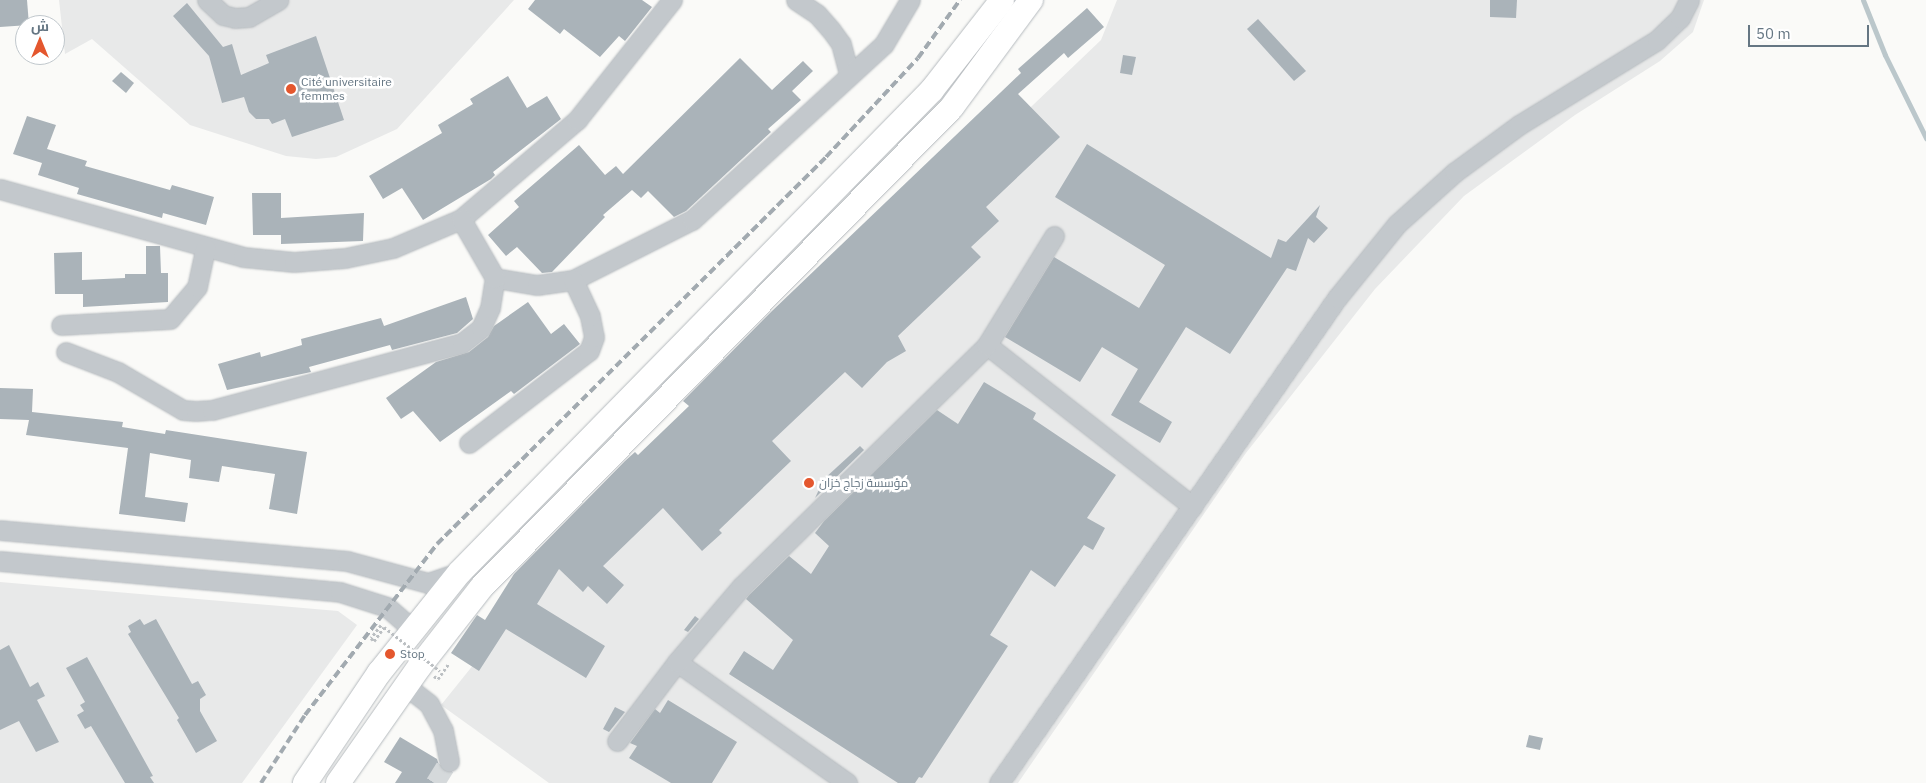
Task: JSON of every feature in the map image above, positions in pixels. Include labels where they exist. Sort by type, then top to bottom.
[{"type":"main road","points":[[305,783],[413,630],[460,572],[932,90],[1002,0]]},
{"type":"main road","points":[[338,783],[406,686],[481,588],[952,107],[1031,0]]},
{"type":"street","points":[[207,0],[223,15],[235,18],[249,17],[278,0]]},
{"type":"street","points":[[0,189],[205,248],[243,257],[294,262],[345,258],[393,248],[461,219],[576,120],[672,0]]},
{"type":"street","points":[[796,0],[817,14],[831,30],[841,44],[849,74]]},
{"type":"street","points":[[495,278],[538,285],[573,280],[692,220],[849,74],[884,44],[910,0]]},
{"type":"street","points":[[998,783],[1337,298],[1398,224],[1455,172],[1519,125],[1657,40],[1680,18],[1689,0]]},
{"type":"street","points":[[66,352],[118,372],[182,410],[212,410],[462,343],[481,328],[490,308],[495,278],[461,219]]},
{"type":"street","points":[[617,741],[677,662],[742,587],[987,345],[1054,236]]},
{"type":"street","points":[[61,325],[170,319],[197,287],[205,248]]},
{"type":"street","points":[[469,443],[590,351],[594,337],[590,316],[573,280]]},
{"type":"street","points":[[987,345],[1192,506]]},
{"type":"street","points":[[0,530],[347,561],[428,583],[460,572]]},
{"type":"street","points":[[0,561],[340,592],[387,607],[413,630]]},
{"type":"street","points":[[677,662],[847,783]]},
{"type":"street","points":[[406,686],[429,704],[444,730],[449,761]]},
{"type":"path","points":[[384,621],[371,638],[374,641],[384,627],[440,671]]},
{"type":"shaded area","name":"Cité universitaire femmes","points":[[59,0],[514,0],[397,129],[336,157],[316,159],[286,156],[190,125],[92,39],[65,54],[65,15],[61,15]]},
{"type":"shaded area","points":[[1117,0],[1704,0],[1693,32],[1660,61],[1575,115],[1464,196],[1375,289],[1246,453],[1018,783],[549,783],[441,705],[561,556],[1101,40]]},
{"type":"shaded area","points":[[0,582],[338,611],[357,625],[242,783],[0,783]]},
{"type":"building","points":[[0,0],[27,0],[28,15],[15,15],[15,26],[0,27]]},
{"type":"building","points":[[535,0],[642,0],[652,7],[625,41],[619,36],[600,57],[564,29],[560,34],[528,9]]},
{"type":"building","points":[[1490,0],[1517,0],[1516,18],[1490,17]]},
{"type":"building","points":[[187,3],[223,47],[232,44],[241,75],[269,63],[266,55],[316,36],[344,120],[292,137],[285,119],[272,124],[269,119],[256,119],[249,112],[244,97],[222,103],[209,56],[173,16]]},
{"type":"building","points":[[1087,8],[1104,27],[1068,58],[1064,53],[1018,94],[1060,137],[986,207],[999,221],[971,247],[981,257],[898,336],[906,351],[887,362],[862,388],[845,372],[772,441],[791,461],[719,530],[722,533],[702,551],[663,508],[603,566],[624,585],[607,604],[588,586],[583,592],[559,569],[537,604],[605,646],[586,678],[506,629],[479,671],[451,653],[477,615],[485,620],[514,574],[625,461],[635,452],[638,455],[689,406],[683,401],[772,311],[1021,73],[1018,69]]},
{"type":"building","points":[[1258,19],[1306,71],[1294,81],[1247,29]]},
{"type":"building","points":[[1123,55],[1136,57],[1132,75],[1120,73]]},
{"type":"building","points":[[740,58],[772,90],[803,61],[813,71],[792,91],[801,100],[768,129],[771,132],[686,211],[674,217],[648,191],[641,198],[632,190],[603,215],[605,217],[552,272],[542,273],[517,247],[506,256],[488,235],[519,207],[514,201],[579,145],[605,175],[616,166],[623,174]]},
{"type":"building","points":[[121,72],[134,83],[126,93],[112,81]]},
{"type":"building","points":[[508,76],[527,108],[547,96],[561,119],[493,172],[495,175],[491,179],[423,220],[402,188],[383,199],[369,176],[442,133],[438,125],[473,104],[470,99]]},
{"type":"building","points":[[27,116],[56,125],[47,149],[87,161],[85,166],[170,190],[172,185],[214,197],[206,225],[163,213],[162,218],[77,194],[79,188],[38,175],[42,163],[13,154]]},
{"type":"building","points":[[1087,144],[1271,258],[1278,239],[1286,242],[1320,205],[1316,217],[1328,228],[1314,243],[1308,238],[1296,271],[1287,268],[1230,354],[1186,327],[1139,402],[1172,422],[1160,443],[1111,415],[1138,369],[1102,347],[1080,382],[1005,337],[1054,257],[1139,308],[1165,265],[1055,197]]},
{"type":"building","points":[[252,193],[281,193],[281,218],[364,213],[363,241],[281,244],[281,235],[253,235]]},
{"type":"building","points":[[146,246],[160,246],[161,273],[168,273],[168,302],[83,307],[83,294],[55,294],[54,253],[82,252],[82,280],[125,278],[125,274],[146,274]]},
{"type":"building","points":[[466,297],[473,319],[457,333],[392,350],[390,345],[309,367],[311,372],[227,390],[218,364],[260,352],[261,357],[302,345],[301,339],[381,318],[384,326]]},
{"type":"building","points":[[528,302],[551,334],[564,324],[580,344],[514,394],[511,391],[440,442],[413,411],[401,419],[386,398],[436,362],[469,352],[488,337],[494,326]]},
{"type":"building","points":[[984,382],[1036,413],[1033,419],[1116,475],[1087,518],[1105,528],[1093,550],[1084,545],[1055,587],[1031,570],[990,635],[1008,646],[922,778],[919,777],[915,783],[898,783],[729,674],[744,651],[773,670],[793,640],[746,599],[749,595],[789,556],[811,574],[829,546],[815,533],[824,521],[937,410],[958,424]]},
{"type":"building","points":[[0,388],[33,389],[32,412],[123,422],[122,427],[165,434],[166,430],[307,452],[297,514],[269,509],[275,474],[222,466],[219,482],[189,478],[191,460],[150,453],[145,497],[188,503],[185,522],[119,514],[128,448],[26,435],[29,420],[0,419]]},
{"type":"building","points":[[860,446],[864,450],[815,498],[824,479]]},
{"type":"building","points":[[695,616],[699,619],[688,632],[684,630]]},
{"type":"building","points":[[140,619],[144,625],[156,619],[192,684],[198,681],[206,695],[200,699],[200,711],[217,741],[196,753],[177,720],[179,718],[128,634],[131,632],[128,626]]},
{"type":"building","points":[[9,645],[30,687],[38,682],[45,696],[37,700],[59,742],[36,752],[19,721],[0,730],[0,650]]},
{"type":"building","points":[[87,657],[153,776],[150,777],[154,783],[125,783],[91,726],[85,729],[77,715],[84,711],[80,705],[85,702],[66,668]]},
{"type":"building","points":[[668,700],[737,742],[712,783],[671,783],[629,758],[637,746],[630,743],[655,709],[660,713]]},
{"type":"building","points":[[615,707],[625,712],[609,732],[603,729]]},
{"type":"building","points":[[1529,735],[1543,738],[1540,750],[1526,747]]},
{"type":"building","points":[[400,737],[437,759],[440,768],[446,772],[438,783],[395,783],[402,772],[384,762]]},
{"type":"waterway","points":[[1863,0],[1885,55],[1926,138]]},
{"type":"tunnel","points":[[435,783],[449,761]]},
{"type":"railway","points":[[261,783],[305,715],[437,544],[826,157],[918,58],[960,0]]},
{"type":"place","name":"Cité universitaire femmes","points":[[291,89]]},
{"type":"place","name":"مؤسسة زجاج خزان","points":[[809,483]]},
{"type":"place","name":"Stop","points":[[390,654]]}]
